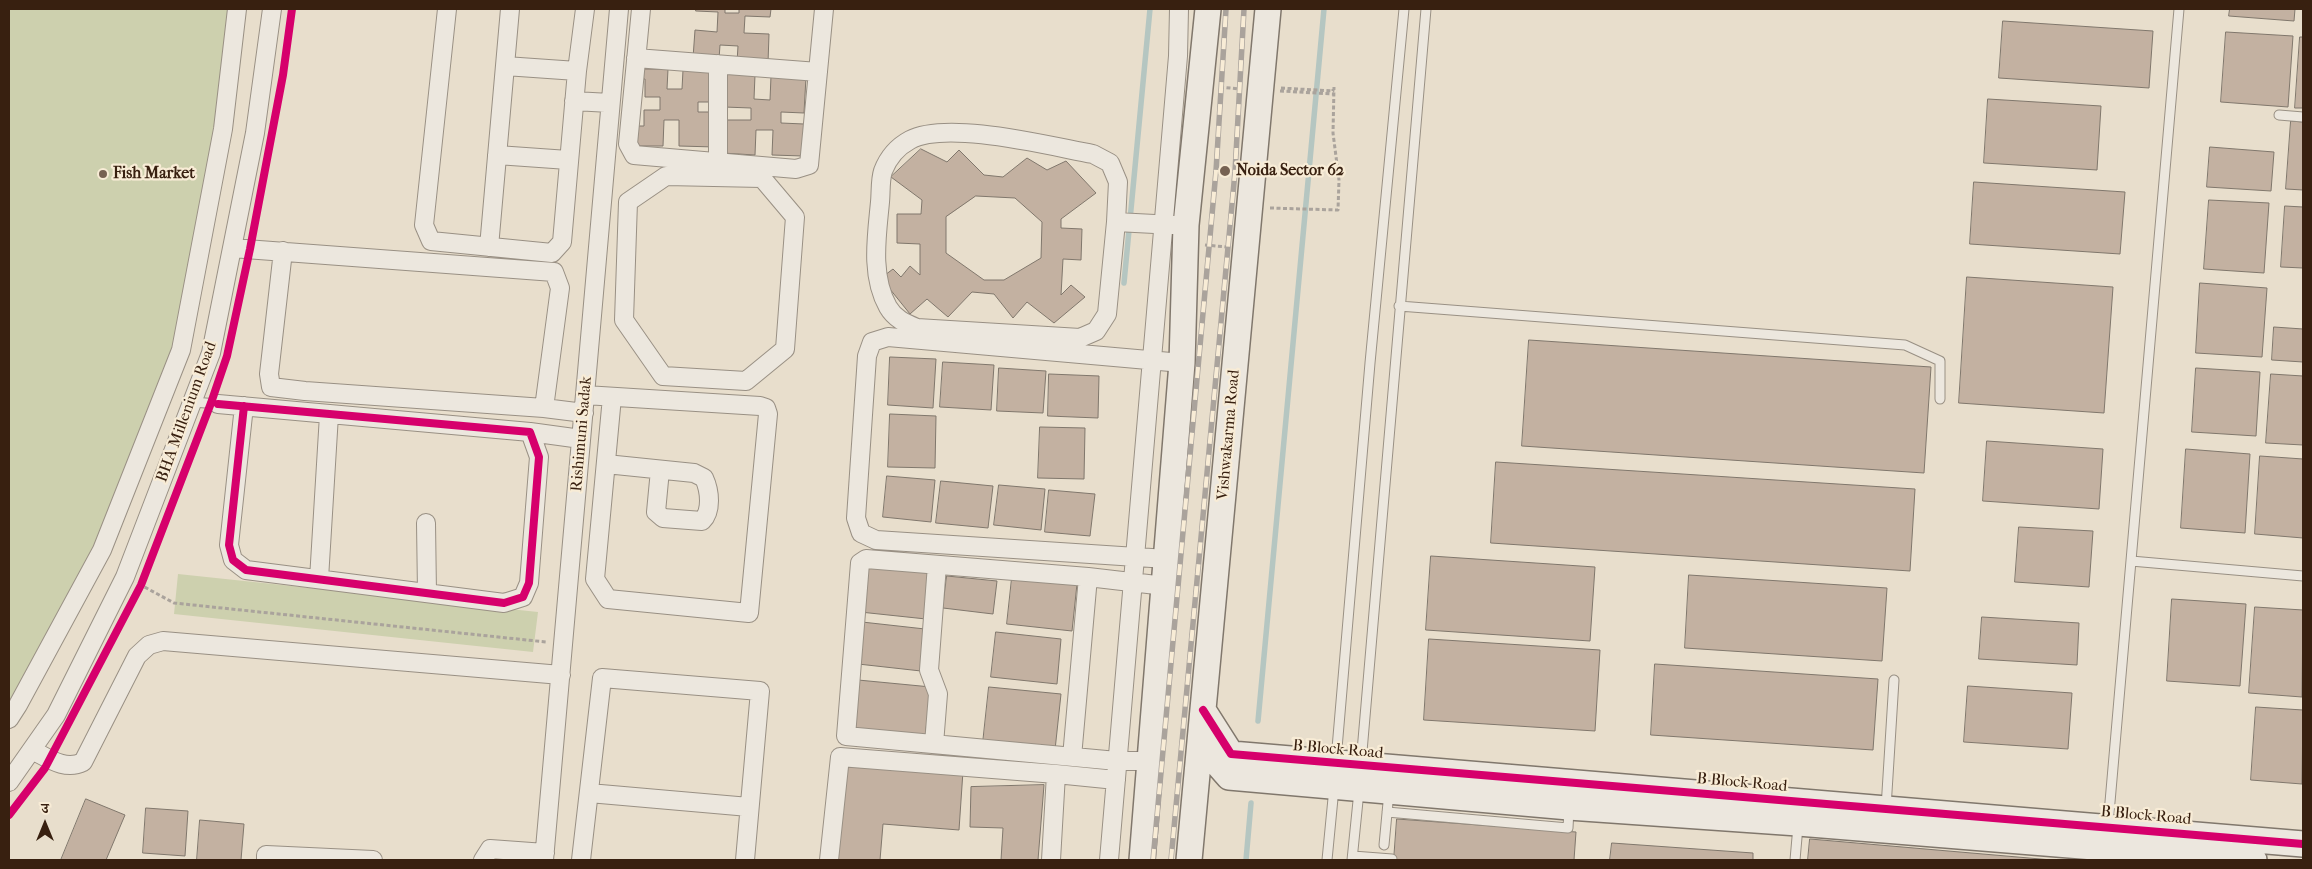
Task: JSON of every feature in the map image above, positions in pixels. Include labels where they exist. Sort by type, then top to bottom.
[{"type":"street","name":"BHA Millenium Road","points":[[9,719],[102,550],[181,350],[223,128],[237,9]]},
{"type":"street","name":"BHA Millenium Road","points":[[9,782],[56,715],[133,581],[211,353],[255,134],[272,9]]},
{"type":"street","points":[[447,9],[424,225],[431,241],[552,253],[562,242],[568,160],[585,9]]},
{"type":"street","points":[[489,247],[510,9]]},
{"type":"street","name":"Rishimuni Sadak","points":[[545,857],[619,9]]},
{"type":"street","points":[[641,9],[628,144],[634,155],[796,168],[809,165],[824,9]]},
{"type":"street","points":[[1142,860],[1182,363],[1182,232],[1178,56],[1180,9]]},
{"type":"street","points":[[1109,860],[1152,360],[1182,232],[1208,9]]},
{"type":"street","name":"Vishwakarma Road","points":[[1189,860],[1268,9]]},
{"type":"street","points":[[636,58],[818,72]]},
{"type":"street","points":[[718,64],[718,162]]},
{"type":"street","points":[[505,66],[577,71]]},
{"type":"street","points":[[574,101],[610,103]]},
{"type":"street","points":[[956,131],[1093,154],[1110,163],[1118,182],[1116,222],[1106,314],[1096,331],[1080,338],[917,328],[899,321],[887,306],[879,281],[875,252],[883,173],[891,155],[909,140],[930,132],[956,131]]},
{"type":"street","points":[[497,155],[568,160]]},
{"type":"street","points":[[666,176],[762,178],[795,217],[785,349],[746,381],[663,376],[624,320],[627,242],[628,202],[666,176]]},
{"type":"street","points":[[1116,222],[1182,232]]},
{"type":"street","points":[[599,241],[627,242]]},
{"type":"street","points":[[232,248],[554,272],[560,288],[544,408]]},
{"type":"street","points":[[283,251],[269,374],[271,386],[305,392],[544,408],[584,413]]},
{"type":"street","points":[[596,271],[625,273]]},
{"type":"street","points":[[1167,559],[876,540],[861,533],[856,518],[867,356],[872,342],[888,337],[1182,363]]},
{"type":"street","points":[[585,395],[766,408],[768,414],[763,481],[749,613],[608,599],[595,579],[612,397]]},
{"type":"street","points":[[218,404],[530,432],[581,439]]},
{"type":"street","points":[[244,406],[230,545],[233,560],[246,570],[504,603],[522,597],[529,583],[539,457],[530,432]]},
{"type":"street","points":[[319,579],[329,415]]},
{"type":"street","points":[[606,464],[660,470]]},
{"type":"street","points":[[426,523],[427,593]]},
{"type":"street","points":[[1151,761],[1118,761],[846,736],[860,563],[866,559],[1088,577],[1164,586]]},
{"type":"street","points":[[934,744],[938,694],[930,670],[937,565]]},
{"type":"street","points":[[1072,756],[1088,577]]},
{"type":"street","points":[[32,750],[63,765],[74,767],[83,762],[138,656],[149,645],[163,640],[561,675]]},
{"type":"street","points":[[581,860],[602,678],[760,691],[745,860]]},
{"type":"street","name":"B Block Road","points":[[1203,710],[1231,754],[1335,774]]},
{"type":"street","points":[[1200,744],[1229,777],[1335,774],[1360,776]]},
{"type":"street","points":[[829,860],[840,757],[1116,780]]},
{"type":"street","points":[[1051,860],[1056,774]]},
{"type":"street","name":"B Block Road","points":[[1360,776],[1388,801],[1569,807],[1798,823],[2303,844]]},
{"type":"street","name":"B Block Road","points":[[1360,776],[1886,809],[2107,837],[2227,859],[2254,860]]},
{"type":"street","points":[[589,793],[749,807]]},
{"type":"street","points":[[483,860],[490,849],[545,857]]},
{"type":"street","points":[[266,860],[266,855],[373,860]]},
{"type":"lane","points":[[1327,860],[1370,363],[1404,9]]},
{"type":"lane","points":[[1392,858],[1352,858],[1426,9]]},
{"type":"lane","points":[[2107,837],[2179,9]]},
{"type":"lane","points":[[2280,114],[2303,117]]},
{"type":"lane","points":[[1399,306],[1905,345],[1940,361],[1940,399]]},
{"type":"lane","points":[[193,402],[218,404]]},
{"type":"lane","points":[[2131,562],[2303,576]]},
{"type":"lane","points":[[1886,809],[1894,680]]},
{"type":"lane","points":[[1384,845],[1388,801]]},
{"type":"lane","points":[[1795,860],[1798,823]]},
{"type":"path","points":[[1250,207],[1338,210],[1339,180],[1333,133],[1334,87],[1333,91],[1261,87]]},
{"type":"path","points":[[1182,232],[1234,248]]},
{"type":"path","points":[[133,581],[144,576]]},
{"type":"path","points":[[133,581],[136,594]]},
{"type":"path","points":[[133,581],[174,603],[563,644]]},
{"type":"green space","points":[[9,9],[237,9],[172,373],[122,500],[9,714]]},
{"type":"green space","points":[[178,574],[538,612],[533,652],[174,614]]},
{"type":"building","points":[[696,9],[725,9],[725,13],[739,13],[739,9],[771,9],[770,17],[745,16],[744,33],[769,34],[768,63],[737,62],[738,46],[720,45],[719,59],[693,58],[695,30],[717,32],[718,12],[696,11]]},
{"type":"building","points":[[2230,9],[2295,9],[2294,21],[2229,16]]},
{"type":"building","points":[[2003,21],[2153,31],[2149,88],[1999,78]]},
{"type":"building","points":[[2226,32],[2293,36],[2288,107],[2221,102]]},
{"type":"building","points":[[2300,37],[2303,37],[2303,108],[2295,108]]},
{"type":"building","points":[[639,69],[668,69],[667,89],[682,89],[683,70],[716,70],[716,102],[698,102],[698,112],[715,112],[715,147],[679,146],[679,120],[664,120],[663,146],[636,146],[636,126],[644,126],[644,110],[660,110],[660,97],[645,97],[645,79],[639,79]]},
{"type":"building","points":[[725,74],[755,75],[754,99],[770,100],[771,76],[806,77],[804,113],[781,112],[781,123],[804,124],[803,156],[772,155],[773,130],[756,130],[755,155],[722,153],[723,120],[751,120],[751,108],[724,107]]},
{"type":"building","points":[[1988,99],[2101,106],[2097,170],[1984,163]]},
{"type":"building","points":[[2291,121],[2303,122],[2303,190],[2286,189]]},
{"type":"building","points":[[2210,147],[2274,152],[2271,191],[2207,187]]},
{"type":"building","points":[[921,149],[947,162],[959,150],[984,175],[1003,177],[1027,158],[1047,170],[1066,161],[1096,193],[1061,219],[1061,228],[1082,229],[1081,260],[1063,259],[1061,295],[1071,285],[1085,297],[1054,323],[1027,302],[1013,318],[994,294],[972,292],[948,317],[927,299],[910,314],[881,278],[893,269],[901,277],[910,266],[920,275],[920,244],[897,243],[897,214],[921,214],[922,200],[891,177]],"holes":[[[976,196],[1015,198],[1042,222],[1041,258],[1004,280],[984,280],[946,253],[946,217]]]},
{"type":"building","points":[[1974,182],[2125,192],[2120,254],[1970,244]]},
{"type":"building","points":[[2209,200],[2269,203],[2264,273],[2204,269]]},
{"type":"building","points":[[2285,206],[2303,207],[2303,268],[2281,267]]},
{"type":"building","points":[[1967,277],[2113,287],[2104,413],[1959,403]]},
{"type":"building","points":[[2200,283],[2267,288],[2262,357],[2196,353]]},
{"type":"building","points":[[2274,327],[2303,329],[2303,362],[2272,360]]},
{"type":"building","points":[[1529,340],[1931,367],[1924,473],[1522,446]]},
{"type":"building","points":[[890,357],[936,359],[933,408],[888,405]]},
{"type":"building","points":[[943,362],[994,365],[991,410],[940,407]]},
{"type":"building","points":[[999,368],[1046,371],[1043,413],[997,411]]},
{"type":"building","points":[[2196,368],[2260,372],[2256,436],[2192,432]]},
{"type":"building","points":[[1049,374],[1099,376],[1098,418],[1048,416]]},
{"type":"building","points":[[2271,374],[2303,376],[2303,445],[2266,443]]},
{"type":"building","points":[[890,414],[936,416],[935,468],[888,467]]},
{"type":"building","points":[[1040,427],[1085,428],[1084,479],[1038,478]]},
{"type":"building","points":[[1987,441],[2103,449],[2099,509],[1983,501]]},
{"type":"building","points":[[2186,449],[2250,454],[2245,533],[2181,528]]},
{"type":"building","points":[[2260,456],[2303,459],[2303,538],[2255,534]]},
{"type":"building","points":[[1496,462],[1915,489],[1910,571],[1491,543]]},
{"type":"building","points":[[887,476],[935,480],[931,522],[883,517]]},
{"type":"building","points":[[941,481],[993,486],[988,528],[936,523]]},
{"type":"building","points":[[999,485],[1045,489],[1041,530],[994,525]]},
{"type":"building","points":[[1049,490],[1095,494],[1090,536],[1045,532]]},
{"type":"building","points":[[2019,527],[2093,531],[2089,587],[2015,582]]},
{"type":"building","points":[[1431,556],[1595,567],[1590,641],[1426,630]]},
{"type":"building","points":[[865,565],[931,572],[926,619],[860,612]]},
{"type":"building","points":[[1689,575],[1887,588],[1882,661],[1685,648]]},
{"type":"building","points":[[947,576],[997,581],[993,614],[943,608]]},
{"type":"building","points":[[1012,578],[1077,584],[1072,631],[1007,624]]},
{"type":"building","points":[[2172,599],[2246,604],[2240,686],[2167,681]]},
{"type":"building","points":[[2255,607],[2303,610],[2302,697],[2249,693]]},
{"type":"building","points":[[1982,617],[2079,623],[2077,665],[1979,659]]},
{"type":"building","points":[[862,622],[925,629],[921,671],[858,664]]},
{"type":"building","points":[[996,632],[1061,639],[1057,684],[991,677]]},
{"type":"building","points":[[1429,639],[1600,650],[1595,731],[1424,720]]},
{"type":"building","points":[[1655,664],[1878,679],[1873,750],[1651,735]]},
{"type":"building","points":[[858,680],[931,687],[925,738],[853,730]]},
{"type":"building","points":[[1968,686],[2072,693],[2068,749],[1964,742]]},
{"type":"building","points":[[989,687],[1061,694],[1055,750],[983,743]]},
{"type":"building","points":[[2256,707],[2303,710],[2302,784],[2251,780]]},
{"type":"building","points":[[846,762],[963,771],[959,830],[883,824],[880,860],[838,860]]},
{"type":"building","points":[[1044,785],[1038,860],[1001,860],[1003,828],[970,827],[971,787]]},
{"type":"building","points":[[86,799],[125,815],[106,860],[61,860]]},
{"type":"building","points":[[146,808],[188,811],[185,856],[143,853]]},
{"type":"building","points":[[1397,819],[1576,832],[1574,860],[1394,860]]},
{"type":"building","points":[[200,820],[244,824],[241,860],[197,860]]},
{"type":"building","points":[[1810,839],[2052,860],[1808,860]]},
{"type":"building","points":[[1612,843],[1753,853],[1753,860],[1610,860]]},
{"type":"waterway","points":[[1124,283],[1150,9]]},
{"type":"waterway","points":[[1258,721],[1324,9]]},
{"type":"waterway","points":[[1246,860],[1251,803]]},
{"type":"railway","points":[[1153,860],[1216,171],[1226,9]]},
{"type":"railway","points":[[1171,860],[1235,172],[1244,9]]},
{"type":"cycle path","points":[[9,815],[45,768],[141,585],[211,403],[227,356],[250,249],[283,75],[292,9]]},
{"type":"cycle path","points":[[218,404],[530,432],[539,457],[529,583],[523,597],[504,603],[246,570],[233,560],[229,545],[244,406]]},
{"type":"cycle path","points":[[1203,710],[1231,754],[2303,844]]},
{"type":"place","name":"Noida Sector 62","points":[[1225,171]]},
{"type":"place","name":"Fish Market","points":[[103,174]]}]
